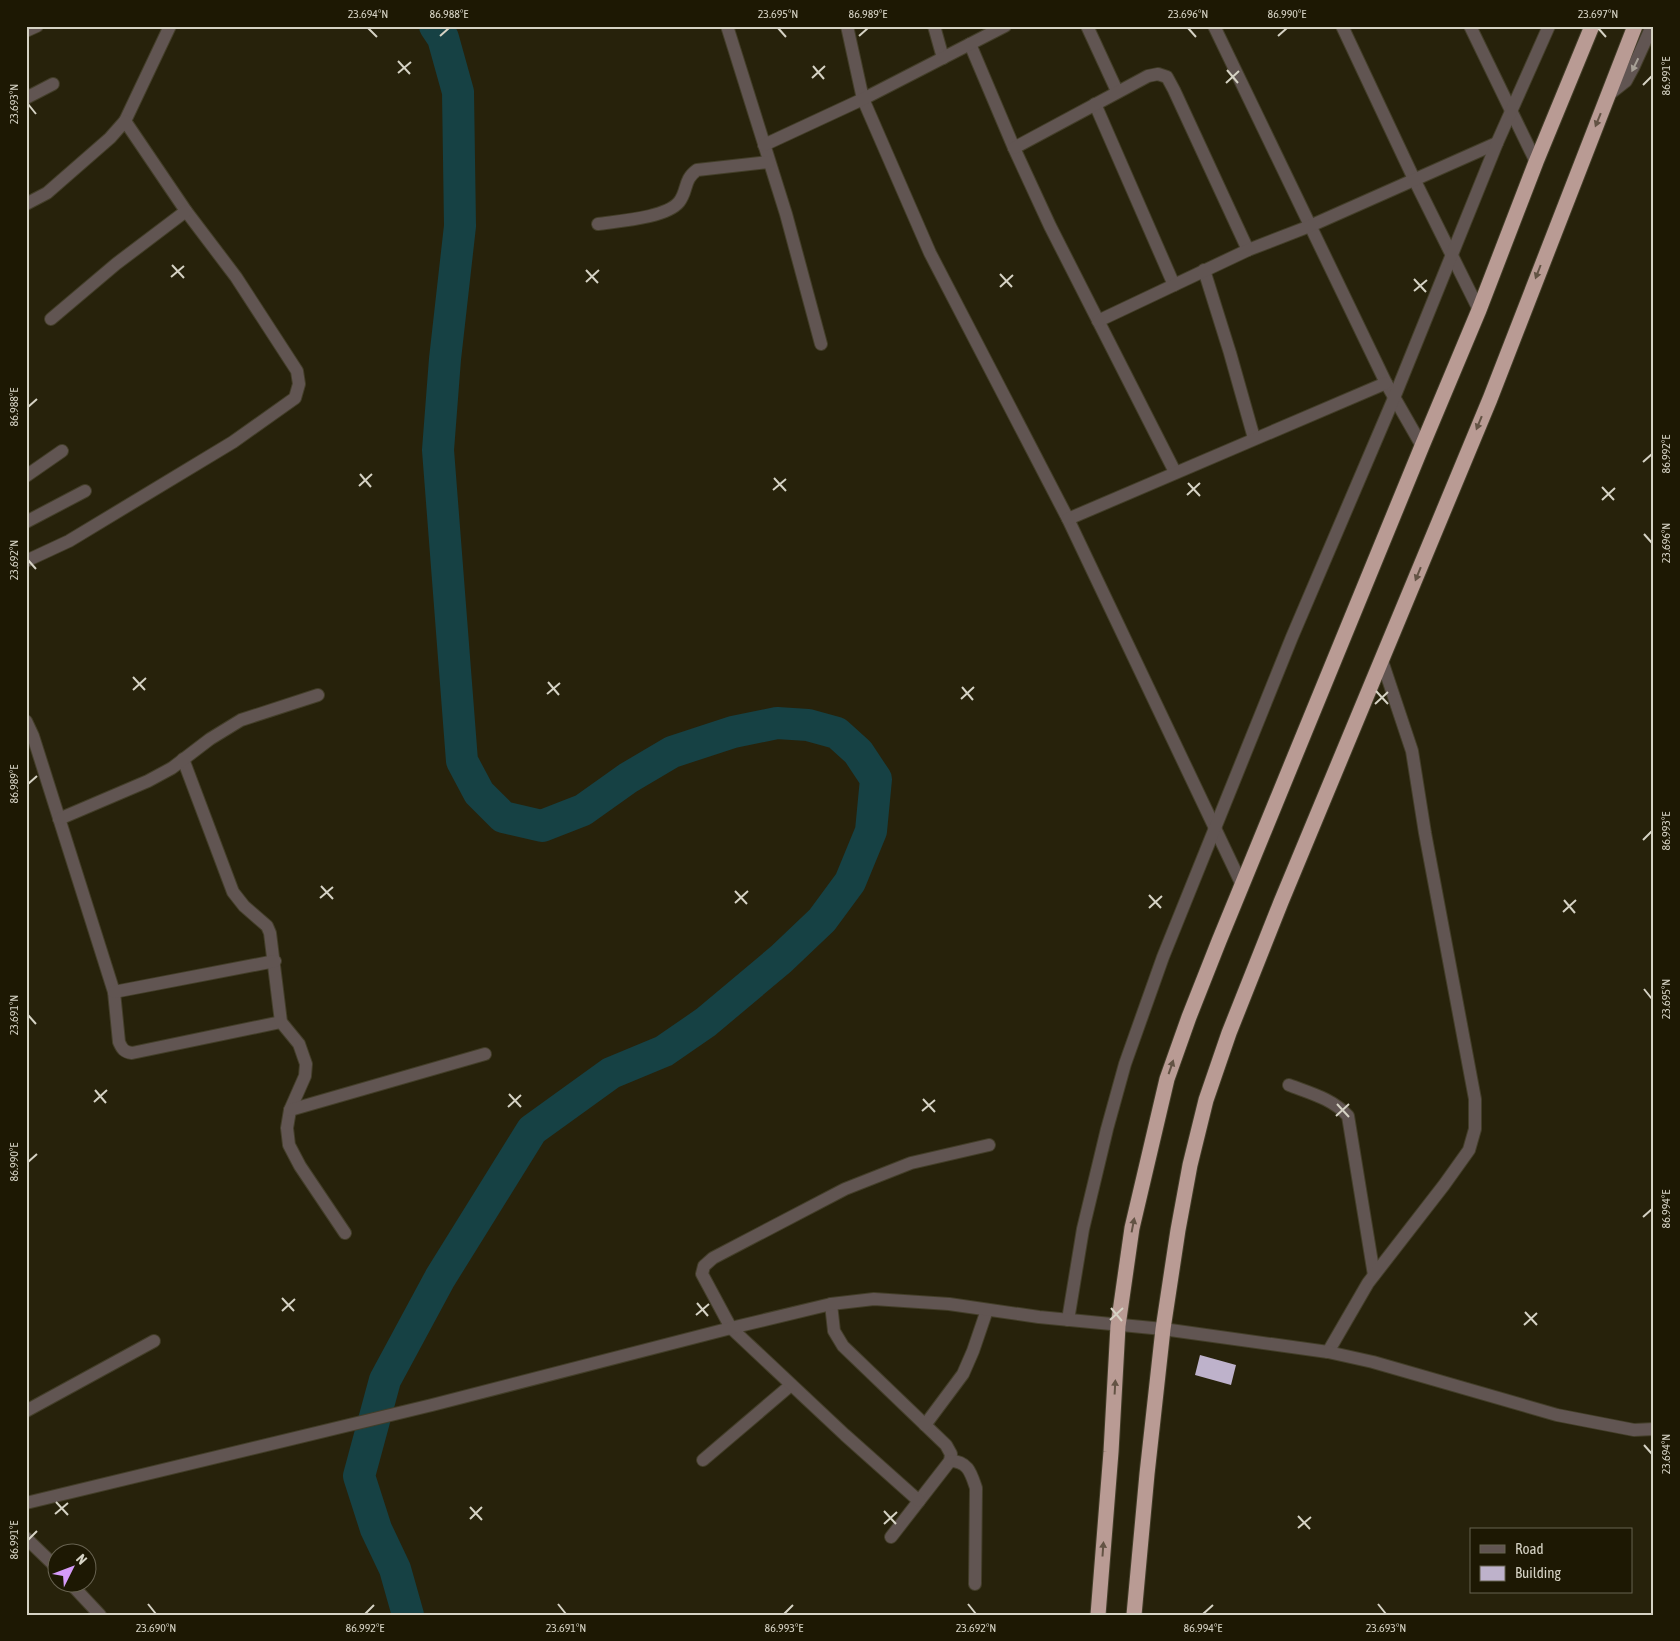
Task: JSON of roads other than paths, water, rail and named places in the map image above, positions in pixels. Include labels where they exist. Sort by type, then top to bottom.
[{"type":"highway","points":[[1098,1615],[1118,1326],[1132,1228],[1167,1079],[1189,1017],[1242,885],[1479,310],[1536,162],[1592,26]]},
{"type":"highway","points":[[1134,1615],[1146,1474],[1163,1329],[1190,1165],[1206,1100],[1229,1033],[1271,928],[1490,399],[1635,26]]},
{"type":"street","points":[[26,32],[37,26]]},
{"type":"street","points":[[26,204],[47,193],[110,138],[125,121],[170,26]]},
{"type":"street","points":[[727,26],[786,214],[821,344]]},
{"type":"street","points":[[847,26],[863,99],[930,253],[1068,519],[1242,885]]},
{"type":"street","points":[[934,26],[943,58]]},
{"type":"street","points":[[764,145],[863,99],[1005,26]]},
{"type":"street","points":[[1087,26],[1117,91]]},
{"type":"street","points":[[1214,26],[1386,383],[1422,446]]},
{"type":"street","points":[[1342,26],[1414,179],[1479,310]]},
{"type":"street","points":[[1470,26],[1513,111],[1536,162]]},
{"type":"street","points":[[1068,1320],[1084,1229],[1107,1129],[1125,1064],[1163,957],[1292,637],[1394,398],[1497,143],[1550,26]]},
{"type":"street","points":[[1607,96],[1626,81],[1652,26]]},
{"type":"street","points":[[970,44],[1014,148],[1098,321],[1175,472]]},
{"type":"street","points":[[1014,148],[1148,76],[1158,74],[1167,77],[1248,250]]},
{"type":"street","points":[[26,98],[53,84]]},
{"type":"street","points":[[1095,104],[1174,285]]},
{"type":"street","points":[[26,561],[69,541],[233,442],[294,398],[299,384],[297,371],[236,277],[186,211],[125,121]]},
{"type":"street","points":[[1098,321],[1248,250],[1310,226],[1497,143]]},
{"type":"street","points":[[598,224],[653,215],[671,209],[680,201],[689,175],[697,170],[769,162]]},
{"type":"street","points":[[50,319],[116,264],[186,211]]},
{"type":"street","points":[[1204,270],[1254,438]]},
{"type":"street","points":[[1068,519],[1386,383]]},
{"type":"street","points":[[26,476],[62,451]]},
{"type":"street","points":[[26,522],[85,491]]},
{"type":"street","points":[[1328,1352],[1374,1275],[1444,1185],[1468,1150],[1475,1129],[1475,1099],[1426,843],[1412,751],[1382,661]]},
{"type":"street","points":[[59,819],[148,781],[172,768],[210,738],[241,720],[318,695]]},
{"type":"street","points":[[26,721],[33,736],[114,992],[119,1042],[126,1053],[132,1054],[282,1022]]},
{"type":"street","points":[[183,760],[233,892],[244,906],[267,926],[270,933],[282,1022],[299,1044],[306,1064],[305,1076],[290,1110],[287,1128],[289,1145],[300,1166],[345,1232]]},
{"type":"street","points":[[114,992],[275,961]]},
{"type":"street","points":[[290,1110],[485,1054]]},
{"type":"street","points":[[1289,1085],[1328,1100],[1342,1109],[1348,1116],[1374,1275]]},
{"type":"street","points":[[919,1501],[845,1435],[731,1328],[702,1274],[704,1266],[713,1258],[845,1189],[911,1163],[989,1145]]},
{"type":"street","points":[[26,1503],[432,1405],[731,1328],[831,1304],[874,1299],[949,1304],[1118,1326],[1163,1329],[1328,1352],[1374,1362],[1557,1415],[1634,1430],[1654,1429]]},
{"type":"street","points":[[831,1304],[834,1331],[843,1346],[946,1445],[952,1454],[950,1461],[891,1538]]},
{"type":"street","points":[[925,1425],[963,1374],[987,1310]]},
{"type":"street","points":[[26,1411],[154,1341]]},
{"type":"street","points":[[703,1460],[792,1385]]},
{"type":"street","points":[[950,1461],[959,1461],[967,1467],[972,1474],[976,1488],[975,1584]]},
{"type":"street","points":[[26,1538],[48,1559]]},
{"type":"street","points":[[1092,1615],[1101,1581]]},
{"type":"street","points":[[81,1594],[100,1615]]},
{"type":"waterway","points":[[408,1615],[395,1569],[376,1529],[359,1476],[385,1380],[440,1278],[532,1130],[611,1073],[664,1051],[706,1022],[781,959],[822,920],[850,882],[871,831],[876,779],[858,752],[837,733],[808,725],[777,723],[733,732],[672,752],[628,778],[583,810],[542,826],[503,817],[479,793],[462,761],[438,450],[445,359],[460,226],[458,92],[443,38],[435,26]]}]
